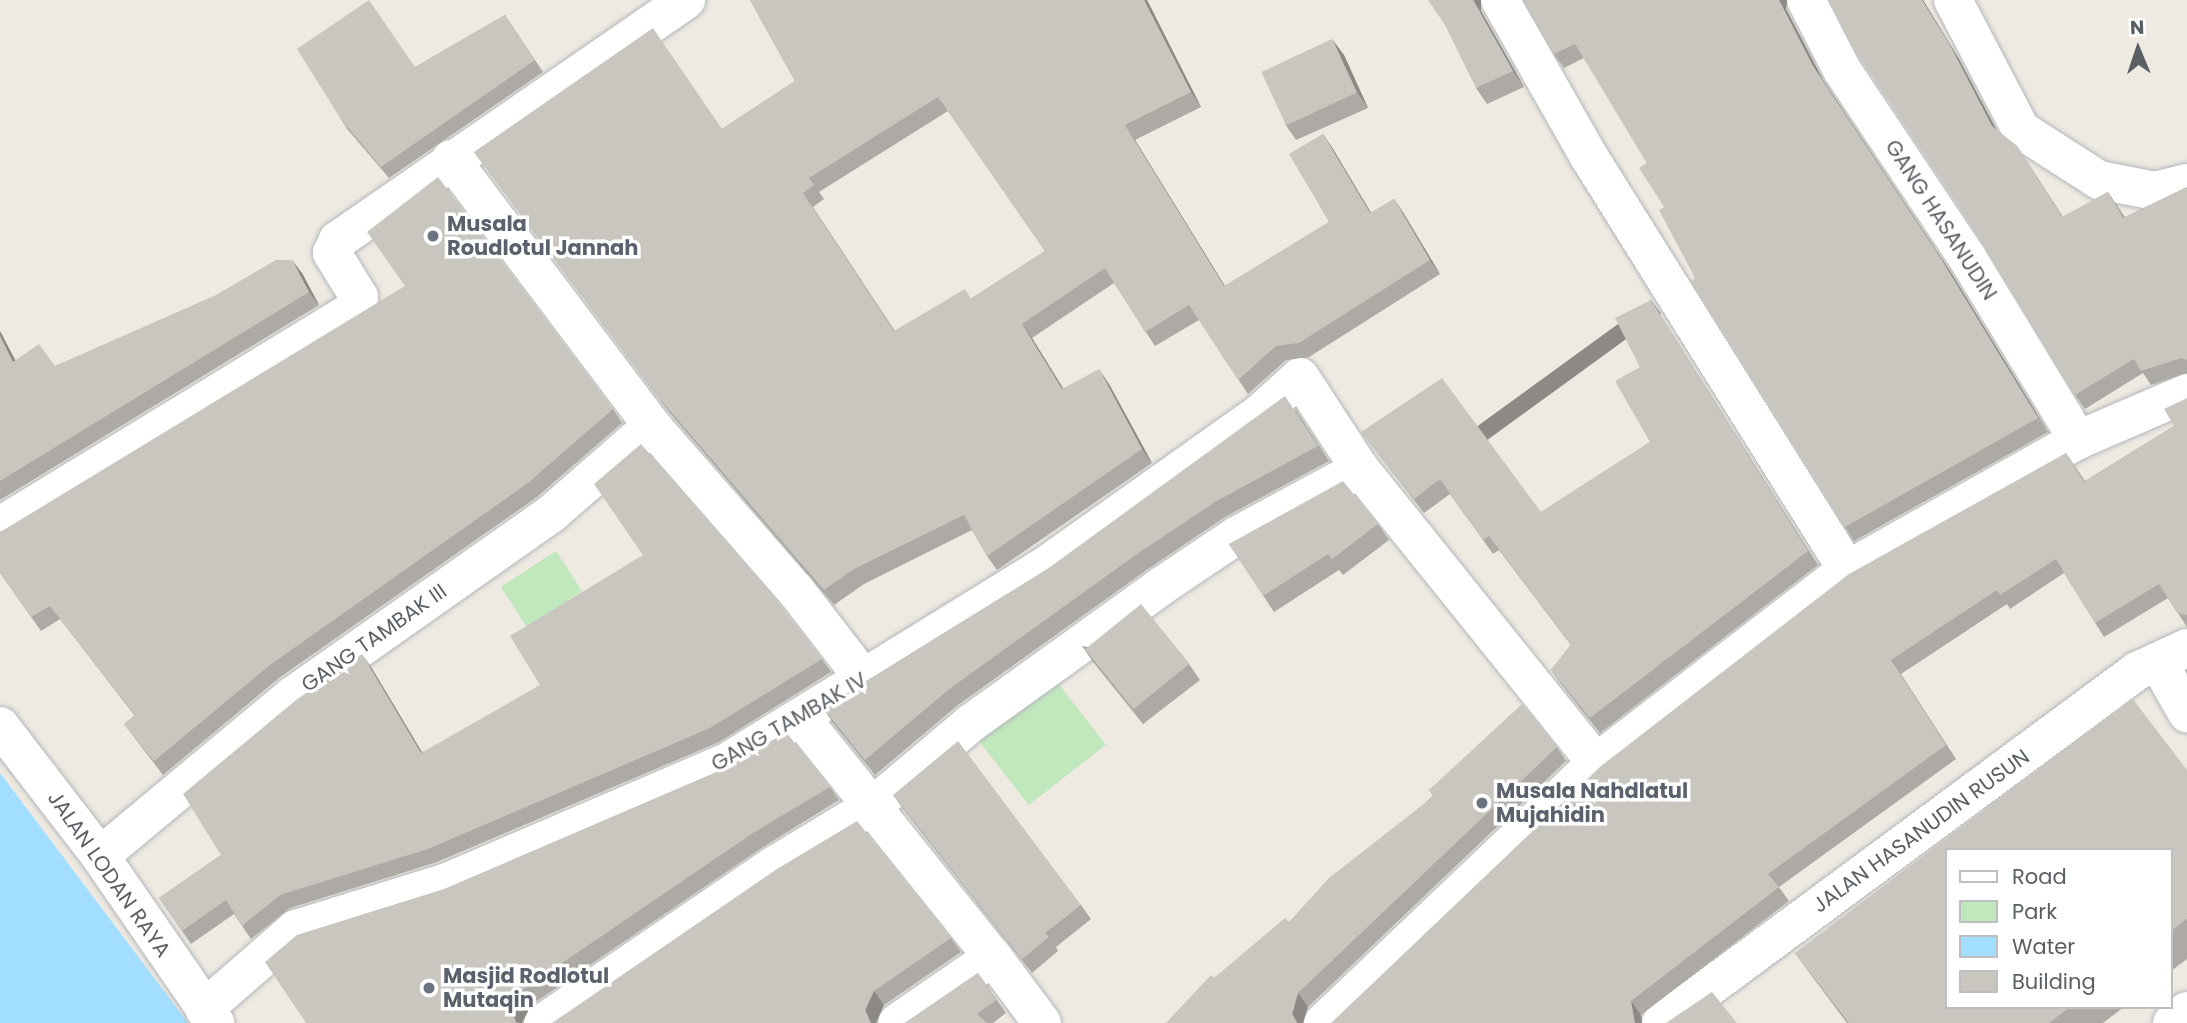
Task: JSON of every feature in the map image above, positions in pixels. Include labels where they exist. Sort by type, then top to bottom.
[{"type":"street","points":[[0,526],[355,309],[359,298],[332,253],[333,245],[450,159],[686,0]]},
{"type":"street","points":[[1500,0],[1588,155],[1847,570]]},
{"type":"street","name":"GANG HASANUDIN","points":[[1806,0],[1842,70],[1968,259],[2078,440]]},
{"type":"street","points":[[1953,0],[2021,130],[2099,180],[2155,191],[2187,183]]},
{"type":"street","points":[[450,159],[652,426],[796,591],[864,679]]},
{"type":"street","name":"GANG TAMBAK IV","points":[[209,1016],[296,929],[445,883],[729,761],[802,719],[1045,566],[1259,414],[1300,377],[1360,469]]},
{"type":"street","points":[[1323,1023],[1596,763],[1847,570],[2078,440],[2187,393]]},
{"type":"street","name":"GANG TAMBAK III","points":[[100,856],[292,696],[551,514],[652,426]]},
{"type":"street","points":[[544,1023],[775,865],[874,805],[971,723],[1160,587],[1236,536],[1360,469],[1596,763]]},
{"type":"street","points":[[2172,655],[2187,713]]},
{"type":"street","name":"JALAN HASANUDIN RUSUN","points":[[1661,1023],[2137,671],[2172,655]]},
{"type":"street","points":[[802,719],[874,805],[1042,1023]]},
{"type":"street","name":"JALAN LODAN RAYA","points":[[0,726],[100,856],[209,1016]]},
{"type":"street","points":[[897,1023],[993,957]]},
{"type":"street","points":[[2172,1023],[2187,1011]]},
{"type":"green space","points":[[556,551],[582,591],[527,627],[501,587]]},
{"type":"green space","points":[[1050,673],[1106,745],[1029,805],[973,733]]},
{"type":"water","points":[[0,773],[188,1023],[0,1023]]},
{"type":"building","points":[[369,0],[415,67],[505,15],[535,60],[381,167],[340,118],[297,49]]},
{"type":"building","points":[[750,0],[1144,0],[1191,92],[1125,125],[1224,286],[1329,222],[1289,154],[1323,134],[1370,213],[1394,199],[1430,260],[1299,343],[1276,346],[1238,380],[1189,305],[1145,332],[1105,268],[1022,324],[1062,389],[1099,369],[1142,449],[987,556],[964,515],[854,569],[824,590],[659,398],[474,152],[653,28],[722,129],[795,81]],"holes":[[[938,97],[1045,251],[971,299],[965,289],[894,331],[803,193],[814,185],[809,178]]]},
{"type":"building","points":[[1428,0],[1473,0],[1513,71],[1476,88],[1445,25]]},
{"type":"building","points":[[1523,0],[1779,0],[1813,66],[1940,257],[2038,418],[1845,527],[1691,281],[1695,278],[1659,210],[1664,207],[1639,168],[1647,163],[1575,44],[1554,54]]},
{"type":"building","points":[[1828,0],[1922,0],[1950,45],[1992,126],[2017,146],[2062,217],[2108,192],[2123,218],[2187,187],[2187,360],[2181,358],[2141,371],[2134,359],[2075,395],[1977,234],[1851,45]]},
{"type":"building","points":[[1332,39],[1357,92],[1286,125],[1261,72]]},
{"type":"building","points":[[438,177],[613,409],[528,483],[270,665],[154,761],[124,724],[135,715],[50,606],[31,617],[0,573],[0,531],[405,286],[367,232]]},
{"type":"building","points":[[276,260],[292,260],[309,292],[0,481],[0,336],[13,362],[39,344],[55,366],[216,295]]},
{"type":"building","points":[[1651,300],[1808,551],[1590,718],[1551,670],[1571,644],[1489,536],[1483,540],[1440,479],[1414,499],[1361,432],[1442,378],[1541,512],[1650,442],[1615,381],[1640,367],[1615,318]]},
{"type":"building","points":[[1285,396],[1318,446],[1215,502],[1137,554],[948,690],[865,760],[823,708],[1046,570]]},
{"type":"building","points":[[2187,398],[2187,615],[2177,613],[2159,584],[2095,623],[2056,559],[2000,595],[1997,590],[1891,660],[1946,745],[1768,874],[1779,887],[1631,1001],[1635,1023],[1331,1023],[1601,766],[1849,574],[2066,453],[2084,482],[2174,426],[2164,409]]},
{"type":"building","points":[[641,444],[770,592],[822,659],[710,728],[428,849],[280,895],[242,926],[226,900],[182,931],[159,898],[221,855],[183,794],[296,700],[362,654],[421,753],[540,685],[510,636],[643,555],[594,484]]},
{"type":"building","points":[[1343,481],[1378,524],[1332,559],[1328,554],[1263,596],[1229,544]]},
{"type":"building","points":[[1141,604],[1189,664],[1134,709],[1085,649]]},
{"type":"building","points":[[2132,698],[2187,770],[2187,919],[2173,930],[2173,848],[1946,848],[1946,1009],[2067,1009],[2049,1023],[1849,1023],[1795,953]]},
{"type":"building","points":[[1522,704],[1557,747],[1298,993],[1292,1014],[1297,1023],[1166,1023],[1211,975],[1214,978],[1285,918],[1289,922],[1329,878],[1434,796],[1429,790]]},
{"type":"building","points":[[786,732],[830,787],[753,833],[521,991],[511,1010],[518,1023],[306,1023],[265,962],[297,935],[444,889],[728,767]]},
{"type":"building","points":[[958,741],[1081,905],[1045,933],[1049,937],[1022,959],[893,795]]},
{"type":"building","points":[[857,821],[951,938],[874,991],[865,1010],[871,1023],[552,1023],[777,869]]},
{"type":"building","points":[[978,973],[996,1000],[977,1014],[987,1023],[905,1023]]},
{"type":"building","points":[[1712,992],[1737,1023],[1666,1023]]},
{"type":"place","name":"Musala Roudlotul Jannah","points":[[433,236]]},
{"type":"place","name":"Musala Nahdlatul Mujahidin","points":[[1482,803]]},
{"type":"place","name":"Masjid Rodlotul Mutaqin","points":[[429,988]]}]
